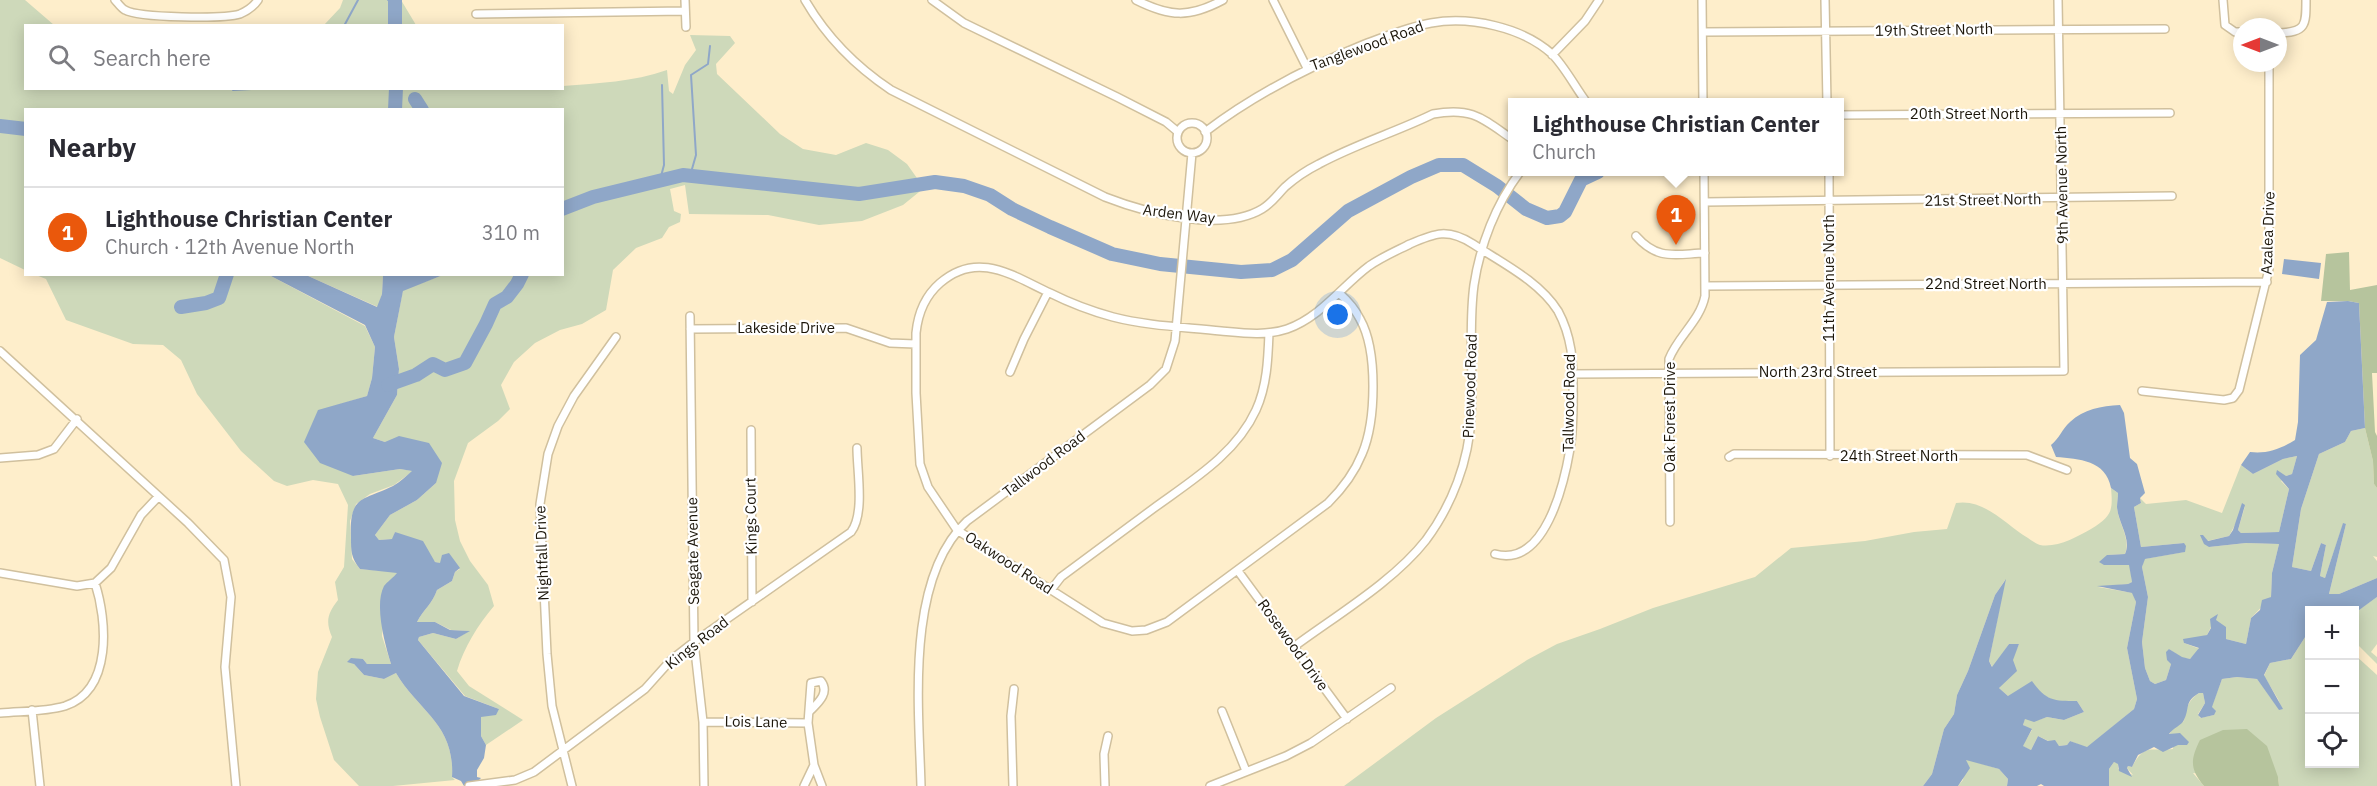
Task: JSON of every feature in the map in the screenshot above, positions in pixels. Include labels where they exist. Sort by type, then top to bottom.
[{"type":"street","points":[[115,0],[125,10],[179,18],[239,14],[254,6],[258,0]]},
{"type":"street","points":[[685,0],[686,27]]},
{"type":"street","name":"Arden Way","points":[[805,0],[838,47],[874,79],[891,90],[1105,197],[1144,210],[1187,218],[1226,219],[1252,214],[1270,203],[1286,186],[1321,163],[1433,114],[1453,110],[1468,112],[1508,136]]},
{"type":"street","points":[[932,0],[964,23],[1117,97],[1166,122],[1178,132]]},
{"type":"street","points":[[1136,0],[1159,11],[1182,14],[1203,10],[1223,0]]},
{"type":"street","points":[[1273,0],[1308,68]]},
{"type":"street","points":[[1552,55],[1585,21],[1599,0]]},
{"type":"street","points":[[1702,0],[1703,98]]},
{"type":"street","points":[[1825,0],[1827,98]]},
{"type":"street","name":"9th Avenue North","points":[[2058,0],[2064,371]]},
{"type":"street","points":[[2223,0],[2225,25],[2233,31]]},
{"type":"street","points":[[2287,32],[2303,27],[2306,22],[2306,0]]},
{"type":"street","points":[[476,14],[685,11]]},
{"type":"street","name":"Tanglewood Road","points":[[1205,132],[1279,82],[1403,30],[1432,22],[1474,23],[1515,33],[1552,55],[1584,98]]},
{"type":"street","name":"19th Street North","points":[[1703,32],[2165,29]]},
{"type":"street","name":"Azalea Drive","points":[[2142,390],[2224,400],[2233,398],[2239,390],[2267,282],[2270,255],[2269,72]]},
{"type":"street","name":"20th Street North","points":[[1844,115],[2170,113]]},
{"type":"street","points":[[1194,123],[1205,132],[1204,146],[1201,150],[1192,153],[1182,150],[1179,146],[1178,132],[1185,125],[1194,123]]},
{"type":"street","name":"Tallwood Road","points":[[921,786],[918,679],[921,633],[925,607],[942,551],[957,530],[1159,377],[1166,369],[1172,356],[1177,326],[1192,153]]},
{"type":"street","name":"Pinewood Road","points":[[1295,646],[1391,575],[1425,540],[1446,509],[1459,478],[1469,443],[1472,417],[1473,304],[1482,251],[1504,195],[1517,176]]},
{"type":"street","name":"Oak Forest Drive","points":[[1670,522],[1669,359],[1673,348],[1703,308],[1706,286],[1704,176]]},
{"type":"street","name":"11th Avenue North","points":[[1829,176],[1830,456]]},
{"type":"street","name":"21st Street North","points":[[1705,202],[2172,196]]},
{"type":"street","name":"Oakwood Road","points":[[1341,294],[1361,319],[1369,342],[1371,418],[1368,439],[1362,454],[1346,484],[1328,503],[1167,622],[1146,630],[1132,631],[1103,623],[957,530],[928,487],[920,464],[915,344],[917,320],[926,299],[943,280],[964,270],[991,267],[1112,316],[1143,323],[1241,333],[1269,333],[1288,329],[1301,323],[1341,294],[1370,265],[1429,236],[1450,233],[1460,236],[1482,251]]},
{"type":"street","points":[[1636,236],[1647,249],[1655,253],[1705,253]]},
{"type":"street","name":"Tallwood Road","points":[[1482,251],[1534,284],[1558,312],[1571,350],[1570,446],[1547,526],[1523,551],[1510,556],[1495,554]]},
{"type":"street","name":"22nd Street North","points":[[1706,286],[2267,282]]},
{"type":"street","points":[[1010,372],[1048,292]]},
{"type":"street","name":"Seagate Avenue","points":[[690,316],[694,642],[703,722],[704,786]]},
{"type":"street","name":"Lakeside Drive","points":[[690,329],[846,328],[890,343],[915,344]]},
{"type":"street","points":[[1051,590],[1061,577],[1204,471],[1238,438],[1249,423],[1262,395],[1268,360],[1269,333]]},
{"type":"street","name":"Nightfall Drive","points":[[572,786],[552,706],[547,654],[540,532],[543,480],[548,454],[558,426],[574,396],[616,337]]},
{"type":"street","points":[[0,351],[77,419],[224,560],[229,579],[230,615],[225,667],[236,786]]},
{"type":"street","name":"North 23rd Street","points":[[1572,374],[2064,371]]},
{"type":"street","points":[[0,458],[38,454],[54,449],[77,419]]},
{"type":"street","name":"Kings Court","points":[[751,430],[752,602]]},
{"type":"street","name":"Kings Road","points":[[469,786],[525,777],[645,689],[671,660],[694,642],[851,532],[856,525],[859,511],[857,448]]},
{"type":"street","name":"24th Street North","points":[[1729,457],[1734,454],[2027,455],[2067,470]]},
{"type":"street","points":[[0,573],[77,586],[95,583],[111,568],[141,515],[158,497]]},
{"type":"street","name":"Rosewood Drive","points":[[1238,571],[1347,719]]},
{"type":"street","points":[[0,712],[56,708],[72,703],[89,689],[96,678],[100,664],[103,638],[100,598],[95,583]]},
{"type":"street","points":[[1210,786],[1286,756],[1324,735],[1391,688]]},
{"type":"street","points":[[1013,786],[1011,716],[1014,689]]},
{"type":"street","points":[[32,710],[40,786]]},
{"type":"street","name":"Lois Lane","points":[[810,711],[808,723],[814,765],[822,786]]},
{"type":"street","points":[[1222,711],[1246,771]]},
{"type":"street","name":"Lois Lane","points":[[703,722],[808,723]]},
{"type":"street","points":[[1105,786],[1104,754],[1108,736]]},
{"type":"street","points":[[804,786],[814,765]]},
{"type":"green space","points":[[0,0],[25,0],[53,24],[24,24],[24,90],[564,90],[564,86],[628,80],[667,70],[669,91],[673,94],[685,65],[696,50],[690,35],[730,36],[735,43],[716,64],[717,74],[780,134],[803,149],[836,155],[866,143],[888,150],[907,164],[924,188],[903,205],[862,221],[819,225],[768,215],[689,214],[685,185],[670,189],[674,211],[681,214],[680,222],[669,227],[662,238],[636,248],[613,270],[606,310],[582,324],[560,330],[535,343],[514,362],[501,385],[510,409],[468,443],[454,481],[455,520],[460,541],[470,561],[488,585],[494,606],[472,637],[457,671],[469,686],[523,720],[486,745],[481,736],[481,716],[499,709],[465,696],[418,640],[419,637],[433,633],[456,639],[469,631],[451,630],[435,622],[417,622],[437,590],[452,581],[455,572],[460,569],[435,562],[395,532],[393,539],[379,540],[375,535],[390,515],[417,500],[436,483],[385,442],[373,438],[397,395],[399,369],[394,337],[403,290],[440,276],[564,276],[564,210],[566,208],[564,209],[564,108],[24,108],[24,270],[0,258]]},
{"type":"green space","points":[[343,0],[401,0],[415,24],[325,24],[340,8]]},
{"type":"green space","points":[[2349,252],[2350,290],[2377,285],[2377,373],[2372,373],[2377,436],[2377,488],[2374,484],[2373,461],[2365,428],[2359,303],[2321,301],[2326,254]]},
{"type":"green space","points":[[38,276],[271,276],[365,326],[375,347],[372,378],[367,396],[318,411],[353,476],[400,469],[413,471],[394,485],[370,494],[356,504],[350,521],[352,559],[360,569],[398,572],[383,624],[382,636],[391,664],[367,664],[363,659],[354,664],[364,675],[384,679],[396,673],[442,731],[448,744],[452,777],[455,780],[393,786],[359,786],[334,760],[316,699],[318,672],[332,637],[328,622],[330,613],[338,600],[335,582],[344,567],[348,505],[338,484],[313,480],[287,486],[274,481],[241,451],[197,394],[181,360],[163,345],[133,344],[66,320],[46,279]]},
{"type":"green space","points":[[308,276],[383,276],[382,294],[378,307]]},
{"type":"green space","points":[[2365,428],[2373,461],[2374,484],[2377,488],[2377,557],[2373,556],[2377,561],[2377,578],[2339,594],[2329,594],[2346,524],[2343,524],[2325,578],[2320,576],[2326,545],[2321,543],[2311,571],[2292,567],[2301,509],[2319,454],[2345,442],[2351,431]]},
{"type":"green space","points":[[2297,456],[2292,474],[2281,481],[2289,489],[2279,532],[2241,533],[2238,530],[2245,506],[2229,536],[2207,541],[2203,535],[2209,547],[2246,543],[2279,544],[2272,573],[2271,597],[2251,618],[2246,644],[2226,639],[2215,620],[2217,615],[2207,635],[2184,643],[2200,649],[2190,659],[2182,658],[2169,649],[2171,664],[2166,680],[2155,684],[2150,681],[2145,668],[2142,642],[2148,597],[2142,567],[2144,559],[2184,552],[2184,543],[2141,547],[2134,507],[2141,503],[2140,498],[2146,504],[2186,500],[2222,513],[2241,465],[2253,474],[2283,459]]},
{"type":"green space","points":[[2111,488],[2118,493],[2117,507],[2126,548],[2125,554],[2107,555],[2119,564],[2130,565],[2132,582],[2098,587],[2133,593],[2136,602],[2127,648],[2137,699],[2134,709],[2087,748],[2070,741],[2067,745],[2059,746],[2038,736],[2031,750],[2022,746],[2032,730],[2023,725],[2025,718],[2038,720],[2047,717],[2064,720],[2084,712],[2077,701],[2055,701],[2041,694],[2008,696],[1999,688],[2019,644],[2009,644],[1993,668],[1989,661],[2005,580],[1995,595],[1957,695],[1954,714],[1944,729],[1932,774],[1923,786],[1344,786],[1436,718],[1527,660],[1557,644],[1653,608],[1755,577],[1791,548],[1865,541],[1914,532],[1947,529],[1956,503],[1985,508],[2037,544],[2053,545],[2080,535],[2103,520],[2111,508]]},
{"type":"green space","points":[[2377,597],[2377,644],[2371,652],[2377,657],[2377,664],[2359,646],[2359,610]]},
{"type":"green space","points":[[2305,637],[2305,768],[2359,768],[2359,659],[2377,675],[2377,786],[2279,786],[2278,777],[2193,773],[2204,786],[2109,786],[2109,769],[2114,762],[2118,763],[2118,769],[2133,775],[2127,768],[2128,766],[2132,767],[2145,751],[2173,749],[2172,735],[2169,735],[2173,728],[2184,721],[2188,705],[2199,693],[2203,693],[2205,703],[2198,714],[2200,718],[2214,715],[2211,708],[2222,679],[2237,677],[2257,679],[2279,709],[2282,709],[2264,676],[2270,663],[2291,659]]},
{"type":"green space","points":[[2247,729],[2267,746],[2279,786],[2204,786],[2193,764],[2194,753],[2200,740],[2223,730]]},
{"type":"green space","points":[[1966,759],[1999,769],[2008,779],[2007,786],[1958,786],[1963,780]]},
{"type":"water","points":[[2284,259],[2321,263],[2319,279],[2282,274]]},
{"type":"water","points":[[271,276],[308,276],[377,307],[382,294],[383,276],[440,276],[403,291],[394,337],[399,369],[397,395],[373,438],[385,442],[399,436],[429,443],[442,463],[436,483],[417,500],[390,515],[375,535],[379,540],[392,539],[395,532],[423,541],[435,562],[440,563],[442,555],[449,553],[460,568],[455,572],[452,581],[437,590],[417,622],[435,622],[450,630],[470,631],[456,639],[433,633],[419,637],[418,640],[464,696],[499,709],[496,715],[481,717],[481,736],[486,745],[484,758],[477,770],[477,777],[481,778],[478,786],[464,786],[461,781],[452,777],[448,744],[442,731],[396,673],[384,679],[364,675],[354,664],[347,662],[351,658],[363,659],[367,664],[391,664],[380,614],[380,603],[384,586],[397,573],[360,569],[351,551],[352,514],[360,502],[393,486],[412,471],[400,469],[353,476],[320,463],[304,442],[318,410],[367,396],[372,378],[375,347],[365,325]]},
{"type":"water","points":[[2327,302],[2359,303],[2365,428],[2351,431],[2345,442],[2319,454],[2301,509],[2292,567],[2311,571],[2321,543],[2326,545],[2320,576],[2325,578],[2343,523],[2346,524],[2329,594],[2339,594],[2377,578],[2377,597],[2359,610],[2359,606],[2305,606],[2305,637],[2291,659],[2270,663],[2264,675],[2283,709],[2279,710],[2257,679],[2237,677],[2222,679],[2212,707],[2216,711],[2214,715],[2201,718],[2198,715],[2205,703],[2203,693],[2199,693],[2189,702],[2183,722],[2169,734],[2180,733],[2189,742],[2187,745],[2178,745],[2163,752],[2154,747],[2138,755],[2132,767],[2127,768],[2132,777],[2119,771],[2118,764],[2114,762],[2109,769],[2109,786],[2044,786],[2041,784],[2007,786],[2008,779],[1999,769],[1966,760],[1970,768],[1958,786],[1923,786],[1932,774],[1944,729],[1954,714],[1957,695],[1995,595],[2006,579],[1989,661],[1992,667],[2009,644],[2019,644],[2013,660],[2017,671],[1999,688],[2008,696],[2032,681],[2046,696],[2062,701],[2077,701],[2084,712],[2064,720],[2047,717],[2034,722],[2025,719],[2023,725],[2032,729],[2023,746],[2031,750],[2038,736],[2048,741],[2055,740],[2059,746],[2067,745],[2070,741],[2087,747],[2134,709],[2137,699],[2127,648],[2136,602],[2132,593],[2097,586],[2132,582],[2129,565],[2104,565],[2099,562],[2107,555],[2125,554],[2127,548],[2117,507],[2118,493],[2111,488],[2104,472],[2097,466],[2082,460],[2056,457],[2051,445],[2070,422],[2087,411],[2120,405],[2124,413],[2130,458],[2137,464],[2145,493],[2140,498],[2141,503],[2134,507],[2141,547],[2184,543],[2186,546],[2185,552],[2145,559],[2142,567],[2148,597],[2142,642],[2145,668],[2150,681],[2155,684],[2166,680],[2171,664],[2167,660],[2166,652],[2169,649],[2190,659],[2199,648],[2184,643],[2183,639],[2207,635],[2211,628],[2210,619],[2218,614],[2216,620],[2226,627],[2226,639],[2246,644],[2251,618],[2260,610],[2262,600],[2271,597],[2272,573],[2279,544],[2246,543],[2209,547],[2204,544],[2200,535],[2208,541],[2229,536],[2242,503],[2245,505],[2238,530],[2241,533],[2279,532],[2289,489],[2276,474],[2277,470],[2286,476],[2292,474],[2297,456],[2283,459],[2253,474],[2241,465],[2250,452],[2273,450],[2295,440],[2298,422],[2300,355],[2316,340]]},
{"type":"waterway","points":[[345,24],[358,0]]},
{"type":"waterway","points":[[388,0],[395,1]]},
{"type":"waterway","points":[[395,0],[395,24]]},
{"type":"waterway","points":[[690,176],[696,155],[691,75],[708,64],[710,46]]},
{"type":"waterway","points":[[660,180],[664,165],[662,85]]},
{"type":"waterway","points":[[395,108],[396,90]]},
{"type":"waterway","points":[[415,99],[421,108]]},
{"type":"waterway","points":[[0,126],[24,129]]},
{"type":"waterway","points":[[564,208],[593,197],[683,175],[859,194],[935,182],[964,186],[990,195],[1012,209],[1112,254],[1160,264],[1241,272],[1272,270],[1292,260],[1348,211],[1411,177],[1439,165],[1463,165],[1497,186],[1526,209],[1547,218],[1560,216],[1565,212],[1581,180],[1590,176]]},
{"type":"waterway","points":[[181,307],[206,303],[219,298],[226,276]]},
{"type":"waterway","points":[[388,385],[416,375],[433,364],[445,370],[465,363],[495,304],[507,297],[521,276]]},
{"type":"place","name":"Lighthouse Christian Center","points":[[1676,245]]}]
